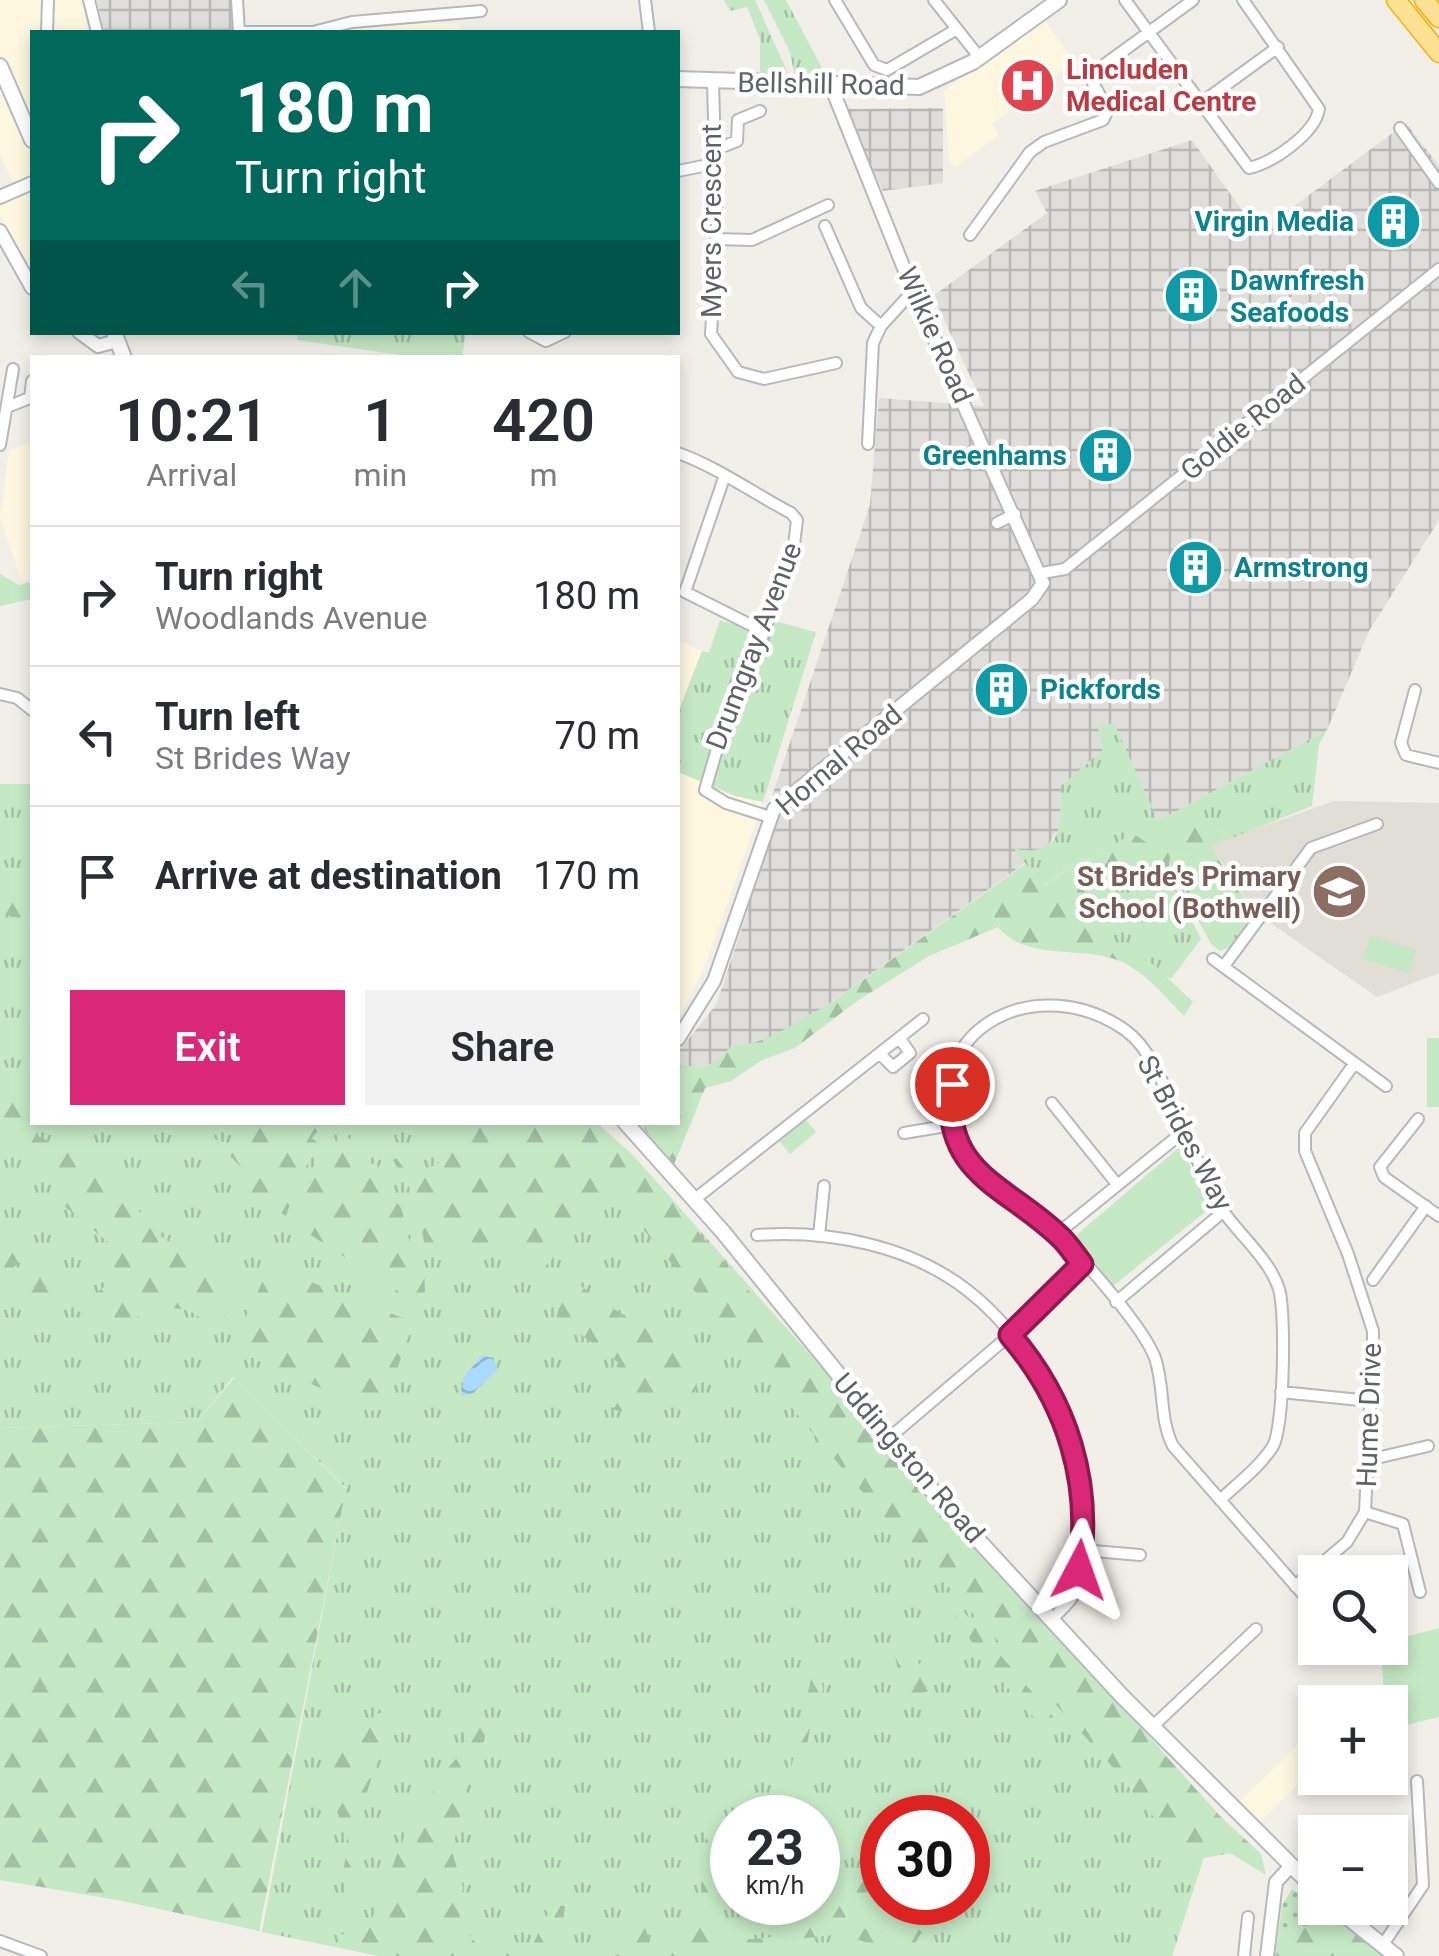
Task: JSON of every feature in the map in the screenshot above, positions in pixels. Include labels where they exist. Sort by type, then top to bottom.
[{"type":"highway","points":[[1396,0],[1439,53]]},
{"type":"highway","points":[[1424,0],[1439,18]]},
{"type":"main road","name":"Bellshill Road","points":[[680,80],[919,87],[944,79],[980,58],[1059,0]]},
{"type":"main road","points":[[0,66],[30,135]]},
{"type":"main road","name":"Uddingston Road","points":[[628,1125],[695,1198],[889,1438],[1052,1619],[1298,1874]]},
{"type":"main road","points":[[1357,1925],[1396,1956]]},
{"type":"street","points":[[47,30],[48,0]]},
{"type":"street","points":[[89,0],[96,30]]},
{"type":"street","points":[[237,0],[240,30]]},
{"type":"street","points":[[645,0],[649,30]]},
{"type":"street","points":[[836,0],[874,66],[887,70],[957,30]]},
{"type":"street","points":[[934,0],[980,58]]},
{"type":"street","points":[[1125,0],[1248,168],[1260,165],[1300,136],[1317,118],[1318,109],[1243,0]]},
{"type":"street","points":[[970,235],[1030,152],[1044,142],[1103,120],[1108,110],[1094,76],[1193,0]]},
{"type":"street","points":[[321,30],[352,22],[481,11]]},
{"type":"street","points":[[1201,104],[1278,47]]},
{"type":"street","name":"Myers Crescent","points":[[712,82],[716,239],[710,334],[738,372],[764,379],[836,364]]},
{"type":"street","name":"Wilkie Road","points":[[830,86],[913,291],[1043,578]]},
{"type":"street","points":[[680,170],[712,158],[736,140],[738,120],[760,111]]},
{"type":"street","points":[[1400,128],[1439,183]]},
{"type":"street","points":[[0,197],[30,184]]},
{"type":"street","points":[[716,239],[752,240],[828,206]]},
{"type":"street","points":[[825,226],[861,308],[881,326]]},
{"type":"street","points":[[0,231],[30,284]]},
{"type":"street","name":"Goldie Road","points":[[1043,578],[1065,569],[1439,268]]},
{"type":"street","points":[[868,444],[873,343],[881,326],[913,291]]},
{"type":"street","points":[[83,335],[98,346],[116,337]]},
{"type":"street","points":[[535,335],[546,341],[559,335]]},
{"type":"street","points":[[0,442],[12,369]]},
{"type":"street","points":[[7,407],[30,398]]},
{"type":"street","name":"Drumgray Avenue","points":[[680,454],[709,464],[724,478],[791,513],[796,520],[792,553],[750,670],[737,681],[705,790],[726,803],[770,818]]},
{"type":"street","points":[[724,478],[685,592],[763,632]]},
{"type":"street","points":[[997,524],[1015,514]]},
{"type":"street","name":"Hornal Road","points":[[680,1037],[714,981],[774,810],[1032,600],[1043,578]]},
{"type":"street","points":[[1415,690],[1401,743],[1406,754],[1439,763]]},
{"type":"street","points":[[0,694],[17,698],[30,708]]},
{"type":"street","points":[[1408,712],[1422,717]]},
{"type":"street","points":[[1224,966],[1312,848],[1377,824]]},
{"type":"street","points":[[1213,959],[1386,1086]]},
{"type":"street","name":"St Brides Way","points":[[952,1125],[952,1084],[966,1048],[1004,1012],[1033,1003],[1081,1006],[1130,1034],[1224,1212],[1278,1287],[1284,1320],[1276,1442],[1262,1462],[1220,1500]]},
{"type":"street","points":[[695,1198],[881,1055],[893,1067],[910,1053],[900,1039],[923,1019]]},
{"type":"street","name":"Hume Drive","points":[[1296,1586],[1347,1542],[1365,1512],[1373,1330],[1324,1188],[1309,1163],[1304,1133],[1354,1064]]},
{"type":"street","points":[[1052,1103],[1116,1183]]},
{"type":"street","points":[[1401,1119],[1412,1126],[1380,1168],[1384,1176],[1439,1216]]},
{"type":"street","points":[[904,1133],[952,1125],[973,1168],[1057,1234],[1142,1331],[1155,1359],[1173,1446],[1298,1588]]},
{"type":"street","points":[[1057,1234],[1183,1132]]},
{"type":"street","points":[[819,1236],[824,1186]]},
{"type":"street","points":[[1373,1280],[1426,1206]]},
{"type":"street","points":[[1116,1302],[1224,1212]]},
{"type":"street","points":[[758,1235],[819,1236],[863,1242],[936,1270],[969,1291],[1031,1360],[1070,1437],[1080,1472],[1082,1550],[1076,1590],[1052,1619]]},
{"type":"street","points":[[889,1438],[1010,1335],[1082,1264]]},
{"type":"street","points":[[1280,1392],[1370,1401]]},
{"type":"street","points":[[1368,1460],[1428,1446]]},
{"type":"street","points":[[1365,1512],[1403,1524],[1420,1592]]},
{"type":"street","points":[[1082,1550],[1140,1556]]},
{"type":"street","points":[[1153,1726],[1256,1630]]},
{"type":"street","points":[[1382,1946],[1423,1885],[1417,1780]]},
{"type":"street","points":[[1248,1917],[1244,1955],[1267,1955],[1276,1882],[1290,1866]]},
{"type":"street","points":[[0,1940],[41,1956]]},
{"type":"shaded area","points":[[0,0],[82,0],[88,30],[30,30],[30,274],[0,215],[0,201],[19,193],[0,155]]},
{"type":"shaded area","points":[[97,0],[232,0],[233,30],[104,30]]},
{"type":"shaded area","points":[[1044,19],[1074,62],[992,124],[999,135],[954,168],[949,159],[944,91]]},
{"type":"shaded area","points":[[418,22],[461,25],[460,30],[347,30]]},
{"type":"shaded area","points":[[943,108],[943,183],[883,191],[845,109]]},
{"type":"shaded area","points":[[1406,123],[1439,166],[1439,520],[1369,631],[1327,730],[1158,821],[1114,724],[1098,726],[1103,750],[1061,786],[1060,827],[1047,847],[1034,852],[1015,849],[1025,863],[766,1049],[692,1069],[680,1065],[680,1050],[716,1005],[747,913],[772,796],[870,505],[879,398],[984,406],[933,296],[1047,213],[1035,191],[1192,140],[1258,233]]},
{"type":"shaded area","points":[[30,442],[30,580],[22,582],[0,518],[9,451]]},
{"type":"shaded area","points":[[680,641],[702,651],[680,708]]},
{"type":"shaded area","points":[[680,773],[735,796],[763,802],[705,967],[680,1016]]},
{"type":"shaded area","name":"St Bride's Primary School (Bothwell)","points":[[1334,801],[1439,803],[1439,973],[1377,997],[1256,913],[1210,845]]},
{"type":"shaded area","points":[[1298,1745],[1298,1784],[1260,1822],[1240,1801]]},
{"type":"green space","points":[[724,0],[755,0],[790,78],[760,75],[760,40],[747,7],[730,11]]},
{"type":"green space","points":[[764,0],[786,0],[823,70],[795,76],[790,52]]},
{"type":"green space","points":[[298,335],[466,335],[462,355],[400,355],[297,340]]},
{"type":"green space","points":[[0,574],[19,585],[30,582],[30,599],[0,606]]},
{"type":"green space","points":[[720,620],[769,636],[775,621],[816,632],[763,802],[735,796],[680,773],[680,708],[702,651],[709,653]]},
{"type":"green space","points":[[1114,723],[1158,821],[1327,730],[1319,744],[1312,806],[1229,839],[1203,817],[1153,847],[1131,832],[1108,853],[1079,860],[1043,886],[1014,849],[1031,850],[1051,843],[1059,825],[1061,786],[1103,750],[1098,726]]},
{"type":"green space","points":[[0,784],[30,784],[30,1125],[599,1125],[632,1154],[1218,1814],[1172,1956],[379,1956],[262,1932],[346,1488],[233,1377],[197,1422],[0,1428]]},
{"type":"green space","points":[[30,787],[30,809],[25,810],[18,798],[0,800],[0,789]]},
{"type":"green space","points":[[1203,817],[1229,839],[1211,845],[1225,871],[1185,852],[1170,856],[1167,892],[1156,891],[1136,871],[1120,869],[1080,895],[1089,929],[1154,965],[1193,1002],[1184,1016],[1127,964],[1102,956],[1023,945],[998,927],[929,956],[857,1001],[795,1048],[762,1060],[731,1081],[705,1088],[673,1167],[642,1125],[680,1125],[680,1063],[694,1067],[708,1065],[731,1046],[770,1037],[828,1005],[1025,864],[1044,886],[1079,860],[1108,853],[1131,832],[1153,847],[1165,821]]},
{"type":"green space","points":[[1185,852],[1225,871],[1256,913],[1230,947],[1220,951],[1211,944],[1170,868],[1170,856]]},
{"type":"green space","points":[[30,861],[30,920],[0,914],[0,878]]},
{"type":"green space","points":[[1120,869],[1136,871],[1167,891],[1168,874],[1201,939],[1171,979],[1089,929],[1080,894]]},
{"type":"green space","points":[[1370,936],[1416,950],[1409,973],[1363,959]]},
{"type":"green space","points":[[1427,1038],[1439,1038],[1439,1107],[1427,1107]]},
{"type":"green space","points":[[21,1098],[30,1105],[30,1125],[36,1125],[38,1136],[98,1165],[164,1239],[239,1277],[219,1331],[189,1310],[173,1308],[168,1318],[178,1323],[172,1327],[138,1316],[132,1328],[123,1329],[102,1325],[76,1309],[113,1280],[115,1263],[108,1242],[63,1205],[46,1174],[0,1124],[2,1104]]},
{"type":"green space","points":[[805,1119],[816,1132],[790,1154],[779,1141]]},
{"type":"green space","points":[[244,1125],[322,1125],[312,1138],[320,1145],[299,1177],[286,1216],[247,1192],[241,1167],[212,1138],[232,1145]]},
{"type":"green space","points":[[427,1125],[598,1125],[632,1155],[773,1319],[1218,1814],[1261,1854],[1266,1875],[1230,1853],[1200,1859],[1197,1869],[1109,1763],[856,1485],[613,1193],[537,1275],[498,1243],[473,1257],[463,1250],[434,1257],[425,1247],[416,1199],[393,1160],[396,1158],[411,1177],[439,1163],[434,1152],[440,1148]]},
{"type":"green space","points":[[342,1131],[372,1164],[376,1163],[395,1204],[400,1203],[412,1251],[415,1248],[424,1267],[425,1292],[418,1298],[404,1295],[295,1225],[302,1185],[323,1151],[329,1155]]},
{"type":"green space","points":[[1181,1146],[1210,1208],[1113,1286],[1074,1237]]},
{"type":"green space","points":[[0,1224],[26,1259],[5,1272],[0,1265]]},
{"type":"green space","points":[[549,1270],[572,1280],[702,1361],[686,1430],[679,1406],[668,1398],[653,1402],[647,1415],[615,1410],[607,1396],[619,1363],[560,1319],[555,1299],[542,1282]]},
{"type":"green space","points":[[40,1271],[56,1289],[59,1313],[38,1308],[27,1292],[29,1278]]},
{"type":"green space","points":[[290,1274],[403,1318],[412,1327],[390,1389],[373,1411],[254,1359],[236,1339],[263,1280]]},
{"type":"green space","points":[[234,1378],[346,1489],[259,1931],[123,1901],[0,1880],[0,1428],[197,1422]]},
{"type":"green space","points":[[962,1610],[1055,1719],[1039,1723],[1018,1699],[957,1622],[954,1613]]},
{"type":"green space","points":[[889,1625],[934,1683],[931,1691],[903,1696]]},
{"type":"green space","points":[[1439,1628],[1439,1717],[1408,1725],[1408,1685],[1383,1685],[1382,1665],[1408,1665],[1408,1636]]},
{"type":"green space","points":[[820,1668],[823,1690],[812,1713],[800,1795],[785,1795],[813,1670]]},
{"type":"green space","points":[[478,1693],[484,1711],[484,1741],[471,1767],[452,1852],[463,1887],[459,1922],[479,1947],[503,1945],[520,1956],[379,1956],[337,1947],[339,1934],[365,1936],[415,1809],[460,1755],[469,1755],[467,1725],[474,1694]]},
{"type":"green space","points":[[386,1712],[383,1743],[364,1805],[361,1840],[351,1848],[327,1786],[324,1733],[372,1725],[374,1714]]},
{"type":"green space","points":[[709,1830],[710,1925],[718,1925],[718,1931],[728,1936],[757,1939],[818,1925],[840,1925],[840,1906],[860,1875],[862,1928],[894,1935],[913,1925],[922,1932],[913,1947],[889,1950],[841,1934],[790,1940],[761,1950],[694,1944],[685,1950],[687,1956],[669,1956],[674,1937],[692,1930],[703,1919],[701,1853]]},
{"type":"green space","points":[[346,1858],[356,1858],[358,1869],[349,1907],[342,1900]]},
{"type":"green space","points":[[1292,1889],[1298,1893],[1298,1925],[1308,1925],[1278,1935],[1282,1905]]},
{"type":"green space","points":[[633,1901],[650,1940],[646,1956],[614,1956],[629,1949],[633,1937],[627,1910]]},
{"type":"green space","points":[[553,1904],[565,1906],[562,1930],[555,1942],[532,1946]]},
{"type":"green space","points":[[1308,1925],[1346,1925],[1386,1956],[1275,1956],[1278,1935]]},
{"type":"water","points":[[482,1355],[492,1358],[498,1369],[473,1393],[461,1396],[464,1377]]},
{"type":"place","name":"Lincluden Medical Centre","points":[[1027,85]]},
{"type":"place","name":"Virgin Media","points":[[1393,221]]},
{"type":"place","name":"Dawnfresh Seafoods","points":[[1191,296]]},
{"type":"place","name":"Greenhams","points":[[1106,455]]},
{"type":"place","name":"Armstrong","points":[[1195,567]]},
{"type":"place","name":"Pickfords","points":[[1001,689]]},
{"type":"place","name":"St Bride's Primary School (Bothwell)","points":[[1340,892]]},
{"type":"route","points":[[952,1084],[952,1125],[973,1168],[990,1186],[1057,1234],[1082,1264],[1010,1335],[1043,1379],[1070,1437],[1080,1472],[1079,1570]]}]
